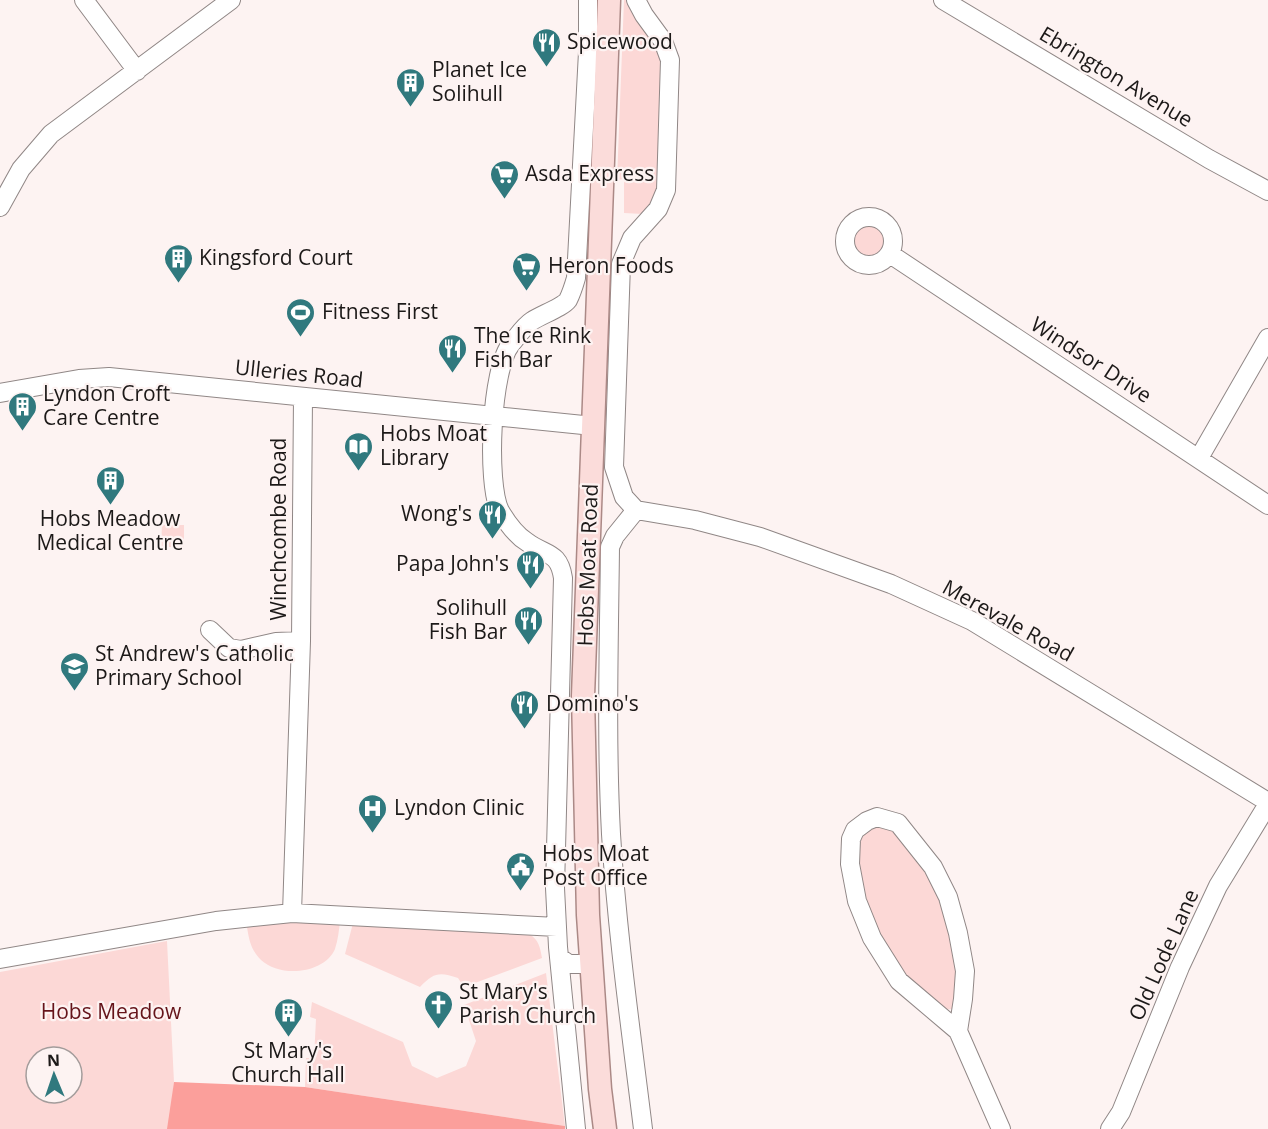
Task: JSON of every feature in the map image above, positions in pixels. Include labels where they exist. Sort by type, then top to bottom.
[{"type":"main road","name":"Hobs Moat Road","points":[[605,1129],[600,1089],[586,876],[583,696],[593,426],[588,255],[597,52],[609,0]]},
{"type":"street","points":[[84,0],[136,71]]},
{"type":"street","points":[[0,207],[21,169],[51,134],[231,0]]},
{"type":"street","points":[[588,0],[597,52]]},
{"type":"street","name":"Hobs Moat Road","points":[[636,0],[663,41],[670,60],[666,190],[658,209],[632,238],[621,264],[614,467],[624,497],[636,510]]},
{"type":"street","name":"Ebrington Avenue","points":[[943,0],[1209,159],[1268,191]]},
{"type":"street","name":"Windsor Drive","points":[[890,254],[1268,505]]},
{"type":"street","name":"Hobs Moat Road","points":[[576,1129],[557,927],[556,877],[564,578],[557,558],[526,542],[501,512],[494,495],[491,473],[493,417],[500,375],[508,347],[531,322],[567,302],[588,255]]},
{"type":"street","points":[[1199,458],[1268,338]]},
{"type":"street","name":"Ulleries Road","points":[[0,393],[79,379],[110,377],[593,426]]},
{"type":"street","name":"Winchcombe Road","points":[[292,913],[301,641],[303,397]]},
{"type":"street","points":[[636,510],[615,536],[610,547],[608,745],[611,836],[620,948],[643,1129]]},
{"type":"street","name":"Merevale Road","points":[[636,510],[695,520],[760,537],[891,585],[972,621],[1268,803]]},
{"type":"street","points":[[210,630],[229,648],[242,650],[276,642],[301,641]]},
{"type":"street","name":"Old Lode Lane","points":[[1110,1129],[1121,1112],[1180,966],[1218,886],[1268,803]]},
{"type":"street","points":[[958,1031],[965,970],[948,897],[933,867],[898,823],[878,817],[867,821],[855,830],[851,839],[850,864],[857,901],[872,938],[899,981],[958,1031],[1001,1129]]},
{"type":"street","points":[[556,877],[586,876]]},
{"type":"street","points":[[0,959],[216,921],[292,913],[557,927]]},
{"type":"street","points":[[560,958],[570,964],[591,964]]},
{"type":"green space","points":[[624,0],[631,0],[666,59],[659,193],[643,214],[624,213],[624,179],[617,180]]},
{"type":"green space","points":[[869,225],[881,229],[885,241],[881,253],[869,257],[857,253],[853,241],[857,229]]},
{"type":"green space","points":[[162,525],[184,525],[184,547],[161,547]]},
{"type":"green space","points":[[878,824],[893,829],[931,876],[947,922],[958,965],[956,1000],[952,1009],[941,1010],[910,981],[886,945],[868,905],[862,884],[858,845],[865,829]]},
{"type":"green space","points":[[293,920],[340,921],[335,949],[321,964],[301,971],[279,969],[269,966],[255,952],[247,927]]},
{"type":"green space","points":[[353,923],[529,934],[539,944],[542,958],[464,987],[458,978],[442,974],[429,978],[420,987],[345,954]]},
{"type":"green space","name":"Hobs Meadow","points":[[167,941],[174,1082],[169,1129],[0,1129],[0,972]]},
{"type":"green space","points":[[546,973],[565,1126],[305,1087],[306,1058],[314,1058],[316,1019],[310,1017],[312,1002],[403,1042],[412,1066],[437,1078],[466,1066],[476,1041],[464,1005]]},
{"type":"shaded area","points":[[174,1082],[305,1087],[565,1126],[565,1129],[167,1129]]},
{"type":"place","name":"Spicewood","points":[[546,68]]},
{"type":"place","name":"Planet Ice Solihull","points":[[411,108]]},
{"type":"place","name":"Asda Express","points":[[504,200]]},
{"type":"place","name":"Kingsford Court","points":[[178,284]]},
{"type":"place","name":"Heron Foods","points":[[527,292]]},
{"type":"place","name":"Fitness First","points":[[301,338]]},
{"type":"place","name":"The Ice Rink Fish Bar","points":[[453,374]]},
{"type":"place","name":"Lyndon Croft Care Centre","points":[[22,432]]},
{"type":"place","name":"Hobs Moat Library","points":[[359,472]]},
{"type":"place","name":"Hobs Meadow Medical Centre","points":[[110,506]]},
{"type":"place","name":"Wong's","points":[[493,540]]},
{"type":"place","name":"Papa John's","points":[[530,590]]},
{"type":"place","name":"Solihull Fish Bar","points":[[528,646]]},
{"type":"place","name":"St Andrew's Catholic Primary School","points":[[74,692]]},
{"type":"place","name":"Domino's","points":[[525,730]]},
{"type":"place","name":"Lyndon Clinic","points":[[373,834]]},
{"type":"place","name":"Hobs Moat Post Office","points":[[521,892]]},
{"type":"place","name":"St Mary's Parish Church","points":[[438,1030]]},
{"type":"place","name":"St Mary's Church Hall","points":[[288,1038]]}]
